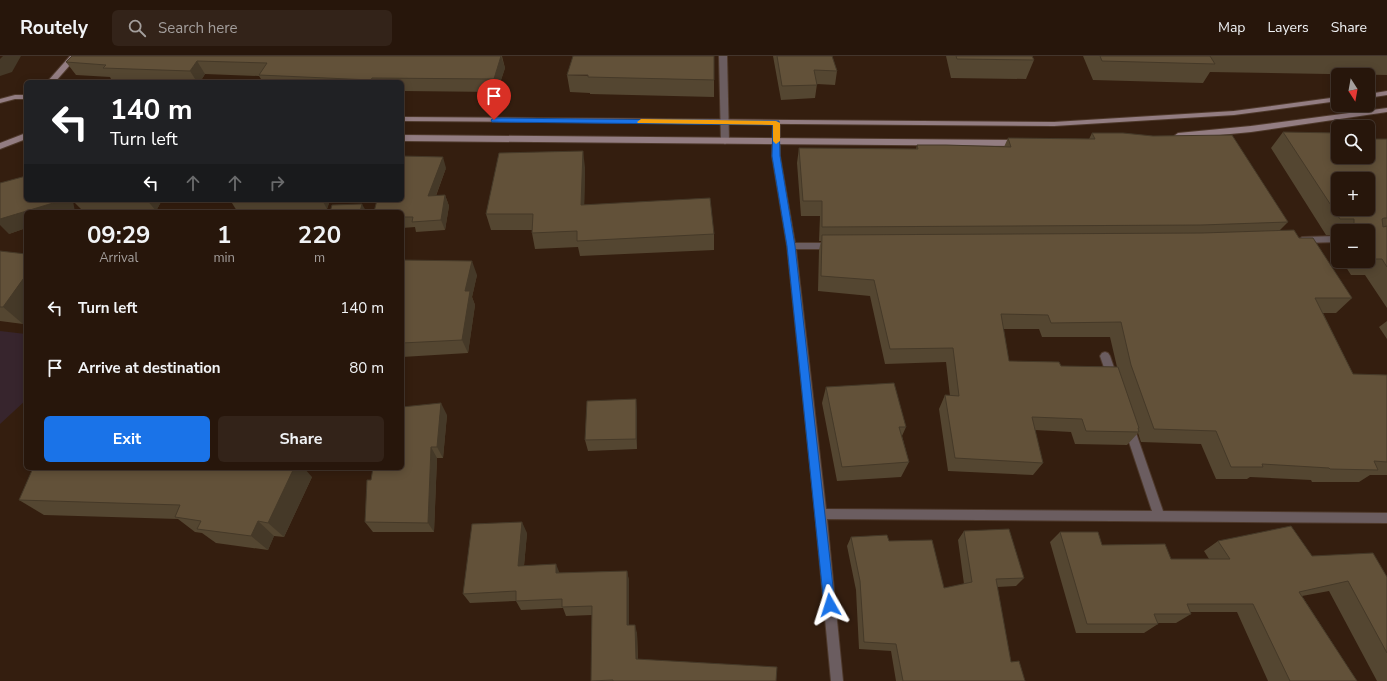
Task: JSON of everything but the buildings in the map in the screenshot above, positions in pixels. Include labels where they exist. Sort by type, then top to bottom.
[{"type":"main road","points":[[53,80],[74,56]]},
{"type":"main road","points":[[1375,95],[1387,93]]},
{"type":"main road","points":[[0,101],[15,97],[24,97]]},
{"type":"main road","points":[[404,119],[776,123],[1078,123],[1139,120],[1234,112],[1331,101]]},
{"type":"main road","points":[[1168,137],[1251,129],[1387,110]]},
{"type":"main road","points":[[0,146],[24,137]]},
{"type":"main road","points":[[404,138],[1027,143]]},
{"type":"street","points":[[723,56],[725,141]]},
{"type":"street","points":[[776,123],[776,156],[791,246],[821,514],[837,681]]},
{"type":"street","points":[[1291,241],[1331,239]]},
{"type":"street","points":[[791,246],[839,246]]},
{"type":"street","points":[[1105,356],[1117,392]]},
{"type":"street","points":[[1125,414],[1159,516]]},
{"type":"street","points":[[821,514],[1387,518]]},
{"type":"shaded area","points":[[0,331],[24,334],[24,402],[0,424]]},
{"type":"slow traffic","points":[[641,122],[776,123],[776,141]]},
{"type":"route","points":[[494,120],[776,123],[776,156],[791,246],[830,605]]}]
